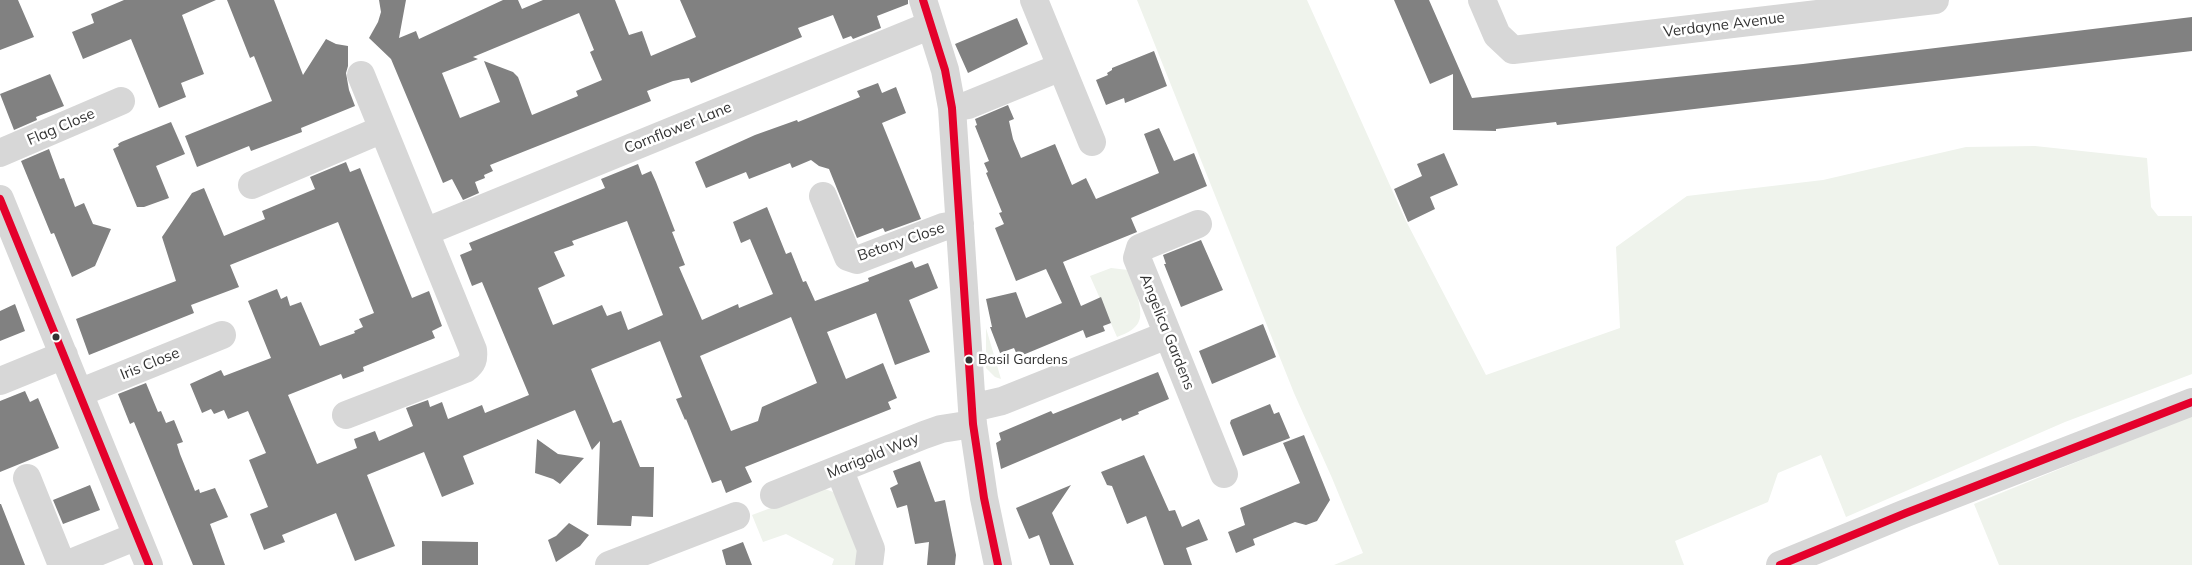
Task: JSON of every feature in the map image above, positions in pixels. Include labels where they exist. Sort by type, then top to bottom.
[{"type":"street","points":[[1034,0],[1092,142]]},
{"type":"street","name":"Verdayne Avenue","points":[[1482,0],[1497,35],[1513,50],[1935,0]]},
{"type":"street","points":[[927,13],[945,70],[952,108],[973,416],[983,490],[998,565]]},
{"type":"street","name":"Cornflower Lane","points":[[425,232],[927,13]]},
{"type":"street","points":[[952,108],[968,105],[1061,67]]},
{"type":"street","points":[[346,416],[465,369],[473,361],[473,350],[361,75]]},
{"type":"street","name":"Flag Close","points":[[0,153],[122,101]]},
{"type":"street","points":[[252,185],[383,130]]},
{"type":"street","name":"Betony Close","points":[[823,196],[848,257],[852,259],[857,260],[943,227],[960,224]]},
{"type":"street","points":[[0,199],[149,565]]},
{"type":"street","name":"Angelica Gardens","points":[[1198,224],[1140,248],[1137,258],[1224,474]]},
{"type":"street","name":"Iris Close","points":[[79,393],[222,335]]},
{"type":"street","name":"Marigold Way","points":[[774,495],[973,416],[1002,401],[1168,335]]},
{"type":"street","points":[[0,381],[64,355]]},
{"type":"street","points":[[1780,565],[1906,513],[2192,402]]},
{"type":"street","points":[[839,470],[870,549],[869,565]]},
{"type":"street","points":[[28,478],[64,565],[137,536]]},
{"type":"street","points":[[610,565],[736,516]]},
{"type":"shaded area","points":[[1137,0],[1307,0],[1405,219],[1486,375],[1620,328],[1616,247],[1687,196],[1823,180],[1966,147],[2035,146],[2147,158],[2151,207],[2158,216],[2192,216],[2192,374],[2065,422],[1846,517],[1821,455],[1778,473],[1768,502],[1675,541],[1684,565],[1334,565],[1363,553],[1294,393]]},
{"type":"shaded area","points":[[1111,268],[1128,270],[1142,288],[1137,295],[1140,311],[1139,322],[1131,330],[1117,337],[1090,276]]},
{"type":"shaded area","points":[[986,328],[1001,379],[995,377],[986,368]]},
{"type":"shaded area","points":[[2192,415],[2192,565],[1999,565],[1974,504]]},
{"type":"shaded area","points":[[825,489],[836,493],[861,545],[858,565],[832,565],[834,559],[786,534],[763,542],[752,515]]},
{"type":"building","points":[[0,0],[18,0],[34,37],[0,50]]},
{"type":"building","points":[[124,0],[216,0],[182,15],[204,74],[181,83],[186,97],[159,108],[131,39],[83,59],[72,32],[94,23],[91,14]]},
{"type":"building","points":[[227,0],[274,0],[303,75],[326,39],[336,44],[348,46],[346,73],[349,90],[355,106],[301,128],[302,132],[251,151],[249,146],[197,167],[185,136],[272,101],[254,56],[250,58]]},
{"type":"building","points":[[379,0],[406,0],[399,38],[416,31],[419,39],[503,0],[518,0],[522,9],[543,0],[615,0],[629,35],[642,31],[651,56],[696,37],[680,0],[908,0],[908,4],[877,16],[881,28],[853,39],[851,36],[843,39],[833,15],[798,28],[802,37],[691,83],[689,78],[673,81],[647,91],[651,101],[490,165],[493,171],[484,175],[485,178],[475,182],[479,193],[463,200],[452,179],[443,183],[391,59],[369,38],[381,12]],"holes":[[[579,13],[594,50],[590,52],[602,80],[576,91],[578,96],[532,115],[518,77],[513,72],[484,61],[500,102],[460,118],[442,73],[478,59],[473,57]]]},
{"type":"building","points":[[1394,0],[1429,0],[1472,98],[1803,64],[2192,17],[2192,51],[1557,125],[1556,122],[1496,129],[1496,131],[1453,130],[1453,74],[1430,84]]},
{"type":"building","points":[[1017,18],[1028,44],[968,73],[955,44]]},
{"type":"building","points":[[1154,51],[1167,86],[1125,103],[1124,98],[1106,105],[1096,80],[1108,75],[1107,73],[1112,68]]},
{"type":"building","points":[[50,74],[64,106],[36,117],[37,120],[14,130],[0,94]]},
{"type":"building","points":[[878,83],[882,93],[896,87],[906,113],[882,123],[921,219],[885,232],[883,228],[857,238],[829,169],[819,166],[811,160],[792,168],[790,163],[749,179],[746,172],[706,188],[695,162],[755,135],[797,120],[798,122],[860,97],[857,91]]},
{"type":"building","points":[[1008,105],[1014,119],[1009,121],[1013,139],[1021,158],[1055,144],[1072,185],[1086,178],[1096,199],[1159,173],[1144,134],[1159,128],[1174,161],[1194,153],[1207,186],[1131,218],[1137,232],[1063,262],[1081,306],[1101,297],[1111,323],[1103,326],[1105,331],[1086,338],[1083,330],[1018,357],[1014,348],[1000,353],[990,327],[992,327],[986,299],[1016,292],[1026,318],[1062,303],[1046,269],[1016,281],[995,228],[1004,224],[999,213],[1002,212],[986,173],[988,172],[984,163],[989,161],[975,126],[977,125],[975,119]]},
{"type":"building","points":[[171,122],[185,154],[156,166],[169,198],[144,207],[137,207],[113,149],[119,146],[118,144],[121,142]]},
{"type":"building","points":[[49,149],[60,179],[64,178],[75,207],[84,203],[93,224],[111,229],[95,266],[72,277],[54,233],[51,234],[21,161]]},
{"type":"building","points":[[1444,153],[1458,185],[1430,197],[1435,209],[1408,222],[1394,189],[1422,176],[1417,164]]},
{"type":"building","points":[[346,162],[350,172],[360,168],[412,298],[429,291],[442,326],[432,331],[435,338],[363,367],[364,371],[343,379],[341,374],[288,395],[317,464],[357,448],[354,439],[375,431],[379,441],[413,426],[406,408],[428,400],[430,407],[442,402],[448,419],[482,405],[485,413],[529,395],[482,282],[472,286],[460,255],[472,250],[469,243],[605,188],[601,179],[638,164],[642,175],[651,171],[656,182],[675,231],[672,232],[685,265],[679,267],[702,320],[738,304],[739,308],[773,294],[750,239],[741,243],[733,222],[767,207],[786,254],[791,252],[803,282],[806,281],[815,301],[869,281],[868,278],[912,261],[915,268],[928,263],[938,288],[909,300],[930,352],[895,365],[876,313],[827,332],[846,379],[883,363],[897,398],[888,402],[891,409],[745,467],[752,482],[726,493],[721,480],[712,483],[676,399],[682,397],[660,341],[591,369],[613,423],[621,420],[640,467],[654,467],[653,517],[632,516],[631,526],[597,525],[600,441],[592,450],[575,410],[463,456],[474,484],[442,497],[424,452],[367,475],[395,546],[355,561],[336,513],[282,535],[285,542],[264,550],[250,514],[268,507],[249,460],[266,453],[248,411],[228,419],[224,410],[214,414],[211,409],[202,413],[190,384],[221,370],[224,376],[271,358],[248,301],[277,289],[281,299],[287,296],[290,306],[301,302],[320,346],[355,333],[354,331],[363,327],[359,319],[374,313],[338,222],[230,265],[239,287],[191,305],[194,313],[89,355],[76,319],[176,281],[162,237],[192,193],[204,188],[224,236],[265,219],[262,211],[315,189],[310,177]],"holes":[[[627,221],[663,315],[628,330],[621,311],[607,316],[602,305],[553,325],[538,288],[565,276],[554,252],[574,245],[572,241]],[[791,317],[817,383],[762,407],[758,421],[731,431],[700,356]]]},
{"type":"building","points":[[1201,240],[1223,290],[1181,307],[1164,264],[1166,264],[1163,255]]},
{"type":"building","points":[[15,304],[25,331],[0,341],[0,311]]},
{"type":"building","points":[[1263,324],[1276,357],[1212,384],[1199,351]]},
{"type":"building","points":[[1158,372],[1169,399],[1138,412],[1139,414],[1122,421],[1121,418],[1001,469],[996,443],[1001,440],[999,433],[1051,411],[1053,414]]},
{"type":"building","points":[[146,383],[158,412],[161,411],[166,423],[174,420],[183,442],[177,444],[195,491],[199,489],[200,493],[215,488],[228,517],[210,524],[225,565],[193,565],[134,422],[130,424],[118,394]]},
{"type":"building","points":[[25,391],[30,402],[38,398],[59,448],[0,472],[0,401]]},
{"type":"building","points":[[1270,404],[1274,414],[1279,412],[1290,438],[1243,456],[1230,423],[1231,420]]},
{"type":"building","points":[[1304,435],[1330,500],[1317,521],[1306,525],[1295,522],[1253,539],[1255,545],[1236,553],[1228,532],[1245,525],[1240,508],[1300,483],[1283,443]]},
{"type":"building","points":[[537,439],[558,454],[584,458],[560,484],[553,479],[535,473]]},
{"type":"building","points":[[1144,455],[1169,511],[1175,510],[1182,527],[1199,519],[1208,540],[1186,548],[1192,565],[1164,565],[1146,516],[1127,524],[1112,486],[1107,485],[1101,472]]},
{"type":"building","points":[[920,461],[935,502],[945,500],[956,555],[955,565],[927,565],[929,542],[915,544],[907,505],[897,508],[890,488],[898,484],[893,471]]},
{"type":"building","points":[[90,485],[100,510],[63,524],[53,500]]},
{"type":"building","points":[[1071,485],[1052,513],[1074,565],[1050,565],[1039,535],[1029,539],[1016,508]]},
{"type":"building","points":[[1,504],[25,565],[0,565]]},
{"type":"building","points":[[569,523],[589,535],[580,546],[556,562],[548,540],[556,536]]},
{"type":"building","points":[[422,541],[478,542],[478,565],[422,565]]},
{"type":"building","points":[[743,542],[752,565],[726,565],[722,550]]},
{"type":"transit line","points":[[923,0],[945,70],[952,108],[973,424],[984,498],[998,565]]},
{"type":"transit line","points":[[0,199],[149,565]]},
{"type":"transit line","points":[[1780,565],[1906,513],[2192,402]]},
{"type":"place","name":"Basil Gardens","points":[[969,360]]}]
